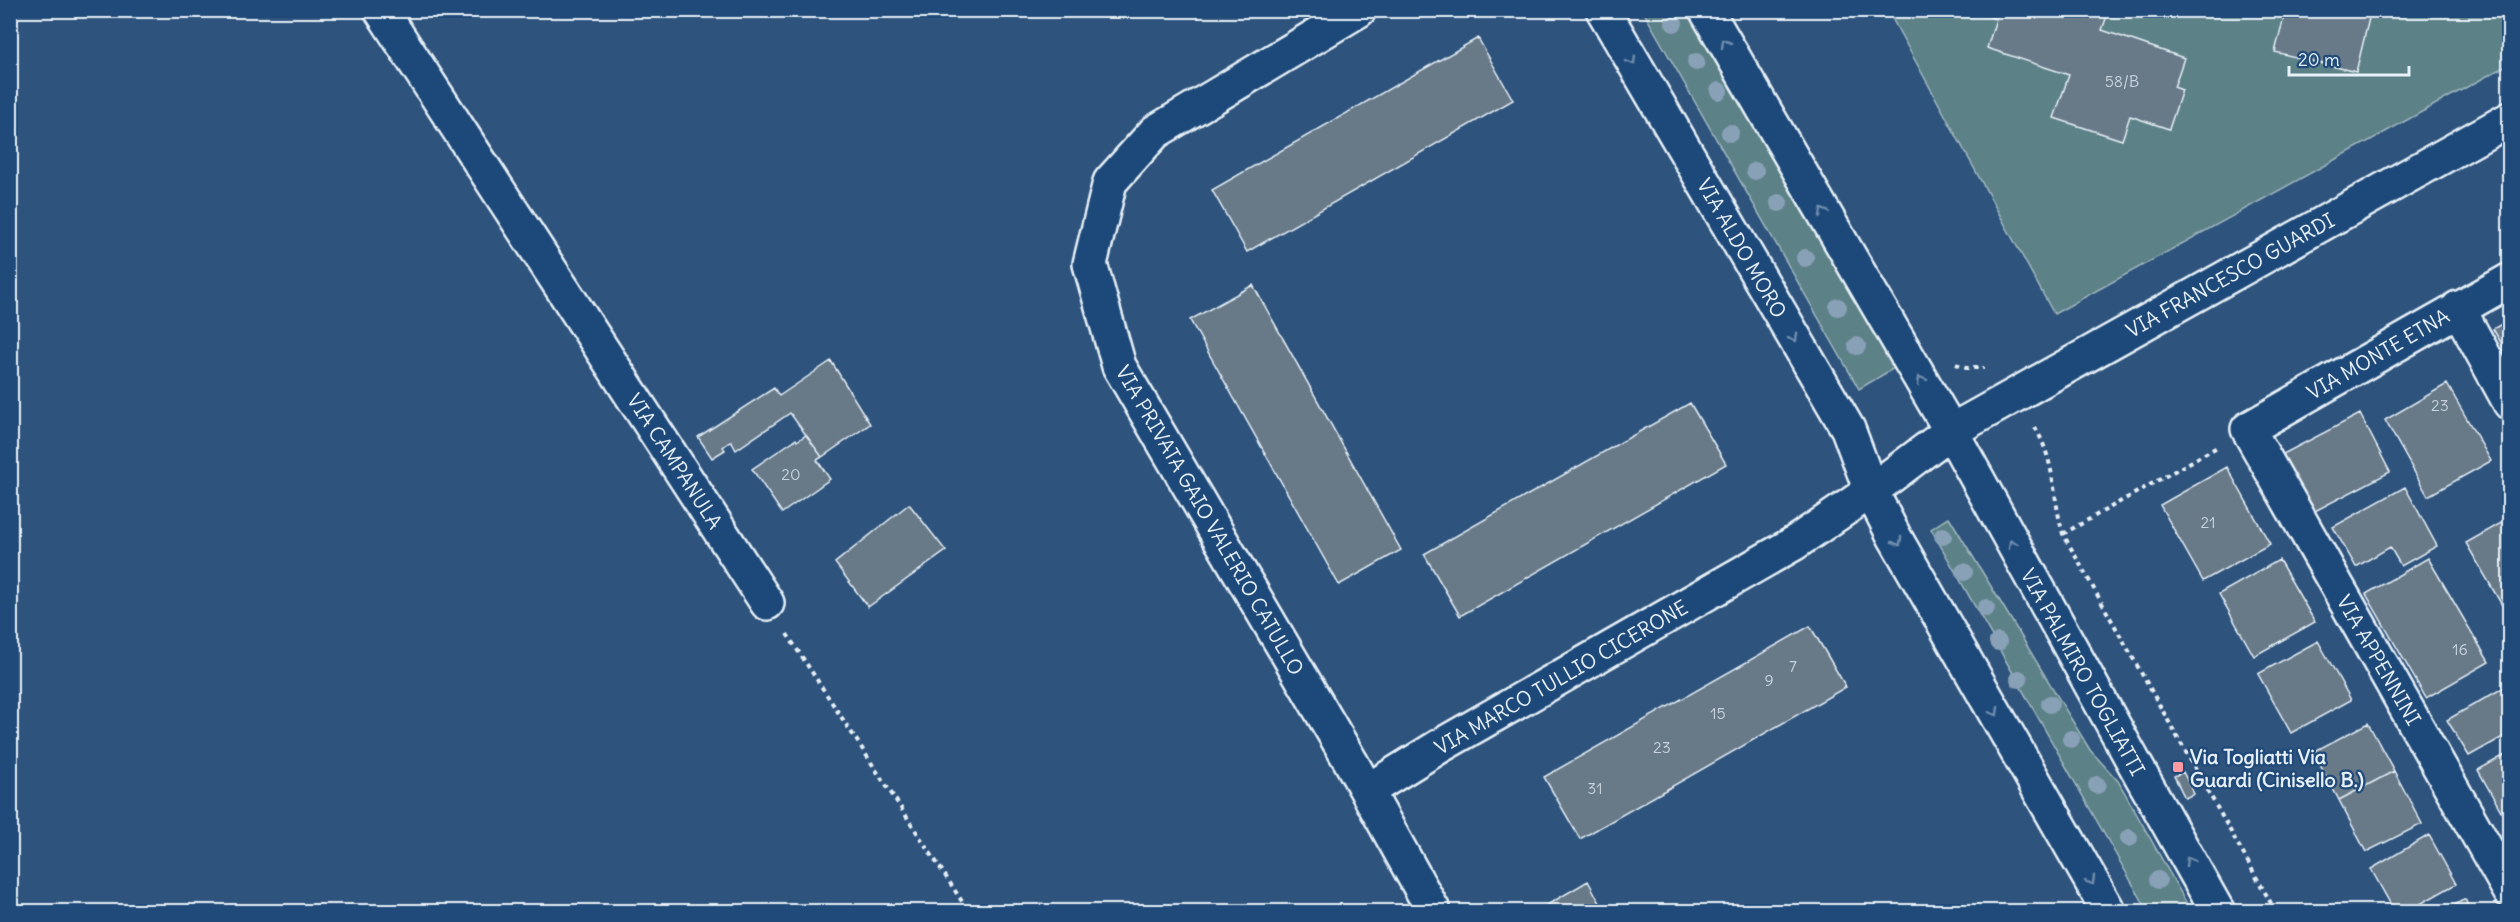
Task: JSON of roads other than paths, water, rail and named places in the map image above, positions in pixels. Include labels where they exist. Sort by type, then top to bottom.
[{"type":"street","name":"VIA CAMPANULA","points":[[381,10],[767,603]]},
{"type":"street","name":"VIA PRIVATA GAIO VALERIO CATULLO","points":[[1359,10],[1155,132],[1110,182],[1090,264],[1119,366],[1367,790]]},
{"type":"street","name":"VIA ALDO MORO","points":[[1603,10],[1848,429],[1871,490]]},
{"type":"street","points":[[1706,10],[1951,431]]},
{"type":"street","name":"VIA FRANCESCO GUARDI","points":[[1871,490],[1951,431],[2510,119]]},
{"type":"street","name":"VIA MONTE ETNA","points":[[2248,429],[2510,280]]},
{"type":"street","points":[[2458,308],[2510,403]]},
{"type":"street","name":"VIA APPENNINI","points":[[2248,429],[2510,891]]},
{"type":"street","name":"VIA PALMIRO TOGLIATTI","points":[[1951,431],[2218,912]]},
{"type":"street","name":"VIA MARCO TULLIO CICERONE","points":[[1367,790],[1793,544],[1871,490]]},
{"type":"street","points":[[1871,490],[1894,536],[2109,912]]},
{"type":"street","points":[[1367,790],[1434,912]]},
{"type":"place","name":"Via Togliatti Via Guardi (Cinisello B.)","points":[[2178,767]]}]
